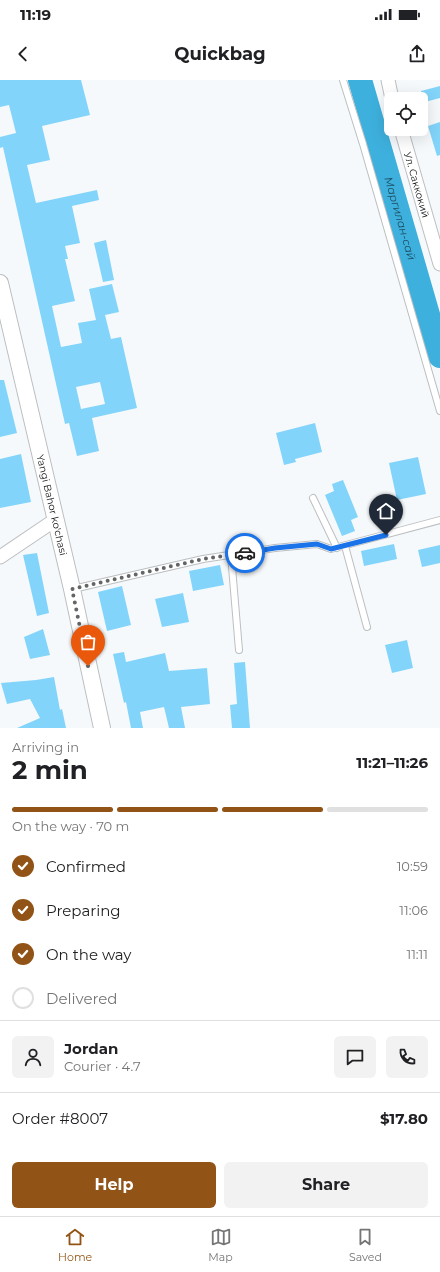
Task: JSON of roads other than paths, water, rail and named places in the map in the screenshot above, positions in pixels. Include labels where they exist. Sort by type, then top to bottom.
[{"type":"street","points":[[388,80],[391,92]]},
{"type":"street","name":"Ул. Саккокий","points":[[403,136],[440,264]]},
{"type":"street","name":"Yangi Bahor ko'chasi","points":[[0,283],[72,589],[102,728]]},
{"type":"street","points":[[0,557],[55,520]]},
{"type":"lane","points":[[344,80],[440,411]]},
{"type":"lane","points":[[313,498],[337,548]]},
{"type":"lane","points":[[72,589],[203,559],[275,548],[317,544],[331,549],[337,548],[440,520]]},
{"type":"lane","points":[[345,546],[367,627]]},
{"type":"lane","points":[[231,555],[239,650]]},
{"type":"waterway","name":"Маргилан-сай","points":[[360,80],[440,356]]}]
